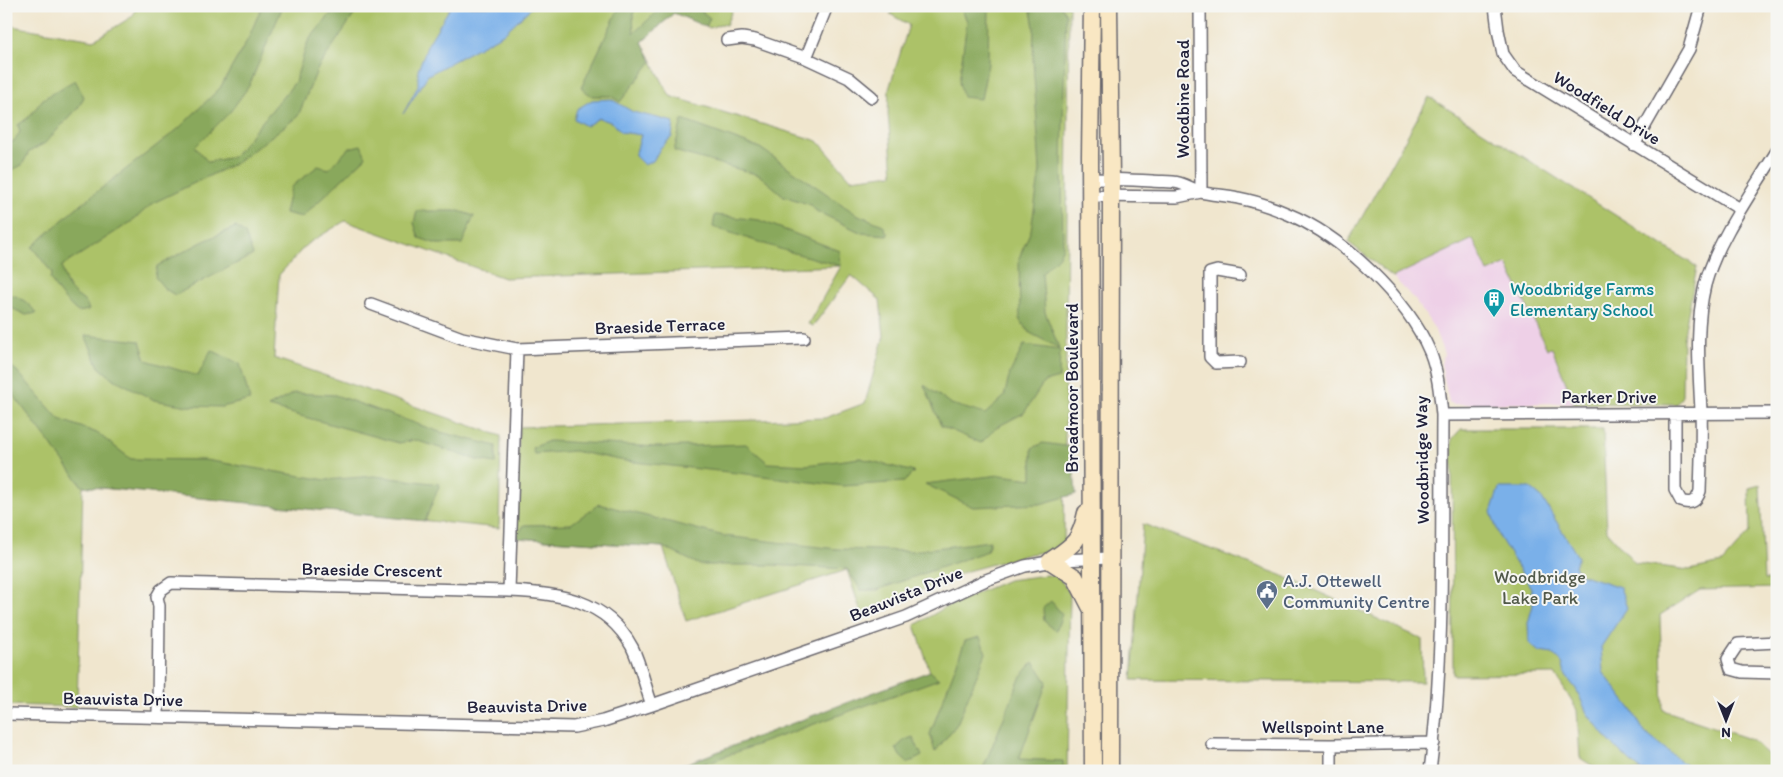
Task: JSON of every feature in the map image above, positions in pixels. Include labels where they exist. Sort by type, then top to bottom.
[{"type":"main road","name":"Broadmoor Boulevard","points":[[1092,6],[1093,771]]},
{"type":"main road","points":[[1109,6],[1111,179],[1110,771]]},
{"type":"main road","points":[[1092,487],[1079,537],[1075,543],[1050,561],[1075,577],[1093,612]]},
{"type":"street","points":[[806,58],[827,6]]},
{"type":"street","name":"Woodbine Road","points":[[1200,6],[1201,192]]},
{"type":"street","name":"Woodfield Drive","points":[[1495,6],[1503,54],[1515,71],[1740,209]]},
{"type":"street","points":[[1634,145],[1690,49],[1701,6]]},
{"type":"street","points":[[728,40],[742,38],[755,40],[806,58],[849,78],[872,97]]},
{"type":"street","points":[[1675,414],[1675,490],[1681,501],[1686,503],[1694,502],[1700,491],[1701,414],[1698,351],[1705,286],[1715,258],[1740,209],[1777,152]]},
{"type":"street","name":"Woodbridge Way","points":[[1092,179],[1178,183],[1201,192],[1238,198],[1290,214],[1325,235],[1368,270],[1407,311],[1419,330],[1430,353],[1436,372],[1442,415],[1440,637],[1434,743],[1430,771]]},
{"type":"street","name":"Woodbridge Way","points":[[1092,196],[1177,197],[1201,192]]},
{"type":"street","points":[[1240,275],[1217,271],[1210,274],[1210,357],[1216,363],[1240,362]]},
{"type":"street","name":"Braeside Terrace","points":[[371,304],[462,338],[517,349],[804,338]]},
{"type":"street","points":[[509,591],[517,349]]},
{"type":"street","name":"Parker Drive","points":[[1442,415],[1777,413]]},
{"type":"street","name":"Beauvista Drive","points":[[6,714],[574,727],[603,721],[652,706],[906,617],[994,577],[1025,566],[1050,561],[1110,558]]},
{"type":"street","name":"Braeside Crescent","points":[[158,717],[159,606],[157,597],[161,590],[171,583],[509,591],[544,593],[571,598],[591,606],[613,623],[631,647],[652,706]]},
{"type":"street","points":[[1777,642],[1738,644],[1728,659],[1731,669],[1742,672],[1777,673]]},
{"type":"street","name":"Wellspoint Lane","points":[[1212,744],[1331,745],[1434,743]]},
{"type":"street","points":[[1331,745],[1331,771]]},
{"type":"shaded area","points":[[1473,238],[1507,264],[1547,349],[1552,347],[1574,403],[1452,404],[1449,402],[1441,364],[1444,354],[1434,328],[1415,300],[1393,277]]},
{"type":"green space","points":[[136,6],[734,6],[726,25],[720,24],[710,28],[674,13],[642,42],[670,96],[818,141],[851,179],[893,174],[888,114],[889,89],[909,25],[890,14],[894,6],[1069,6],[1064,549],[1030,554],[967,571],[862,615],[847,570],[686,621],[663,547],[516,538],[519,427],[825,418],[865,403],[884,336],[880,300],[851,275],[813,326],[808,324],[841,266],[504,278],[345,221],[307,244],[279,275],[274,358],[501,436],[499,528],[83,486],[77,707],[6,705],[6,25],[94,40],[133,16]]},
{"type":"green space","points":[[262,6],[283,6],[249,86],[230,112],[195,147],[208,162],[233,157],[295,82],[308,41],[337,6],[360,6],[318,68],[298,116],[236,163],[153,203],[131,222],[62,266],[68,287],[84,301],[89,310],[78,312],[59,292],[50,278],[52,273],[32,247],[76,208],[178,129],[220,88],[248,39]]},
{"type":"green space","points":[[620,6],[635,6],[633,15],[634,33],[663,6],[695,6],[710,18],[706,27],[674,13],[642,42],[652,61],[620,102],[611,96],[592,96],[581,88]]},
{"type":"green space","points":[[960,6],[989,6],[988,64],[981,99],[963,97],[959,82],[967,21]]},
{"type":"green space","points":[[1030,6],[1061,6],[1066,14],[1062,160],[1063,247],[1058,257],[1042,273],[1045,312],[1059,348],[1030,333],[1020,321],[1019,258],[1031,230],[1040,170],[1033,60],[1034,27]]},
{"type":"green space","points":[[75,80],[84,97],[78,108],[45,143],[29,152],[22,165],[6,173],[6,142],[13,142],[20,132],[18,125],[29,117],[43,99]]},
{"type":"green space","points":[[1429,97],[1697,267],[1683,339],[1682,396],[1677,404],[1574,403],[1552,348],[1547,349],[1507,264],[1488,272],[1473,239],[1393,277],[1348,242]]},
{"type":"green space","points":[[682,120],[760,148],[856,214],[883,225],[888,235],[862,233],[816,211],[811,205],[784,196],[759,175],[674,151]]},
{"type":"green space","points":[[361,145],[366,157],[302,217],[285,213],[291,187],[318,166],[329,169],[349,148]]},
{"type":"green space","points":[[417,211],[459,211],[474,216],[462,244],[437,244],[419,238],[414,223]]},
{"type":"green space","points":[[715,215],[759,220],[840,251],[841,266],[780,249],[713,227]]},
{"type":"green space","points":[[236,227],[245,234],[253,255],[175,295],[165,289],[155,277],[157,266],[202,242]]},
{"type":"green space","points":[[6,295],[20,298],[37,313],[26,315],[7,306]]},
{"type":"green space","points":[[85,335],[140,341],[146,360],[198,376],[211,350],[240,364],[250,400],[222,407],[188,406],[154,400],[112,378],[99,367]]},
{"type":"green space","points":[[1024,345],[1060,350],[1059,378],[1044,382],[1024,413],[997,427],[981,443],[941,426],[924,385],[951,404],[985,414],[1004,397],[1010,373]]},
{"type":"green space","points":[[6,363],[17,371],[59,419],[97,433],[131,459],[205,460],[326,480],[374,476],[440,484],[425,521],[82,486],[6,385]]},
{"type":"green space","points":[[294,393],[335,395],[440,432],[496,446],[496,463],[477,460],[415,440],[399,443],[268,407]]},
{"type":"green space","name":"Woodbridge Lake Park","points":[[1461,429],[1603,429],[1607,531],[1635,563],[1689,570],[1722,563],[1750,532],[1749,488],[1760,485],[1764,580],[1777,580],[1777,588],[1700,590],[1660,615],[1663,710],[1752,740],[1777,763],[1777,771],[1601,771],[1580,758],[1577,710],[1555,674],[1453,675],[1452,439]]},
{"type":"green space","points":[[549,441],[658,447],[746,444],[768,463],[806,465],[860,458],[914,472],[904,482],[843,486],[625,461],[574,451],[534,454],[532,448]]},
{"type":"green space","points":[[1043,443],[1072,447],[1076,494],[1040,504],[973,507],[925,484],[1000,475],[1032,479],[1032,448]]},
{"type":"green space","points":[[599,504],[724,536],[837,549],[912,551],[990,541],[987,551],[877,590],[861,590],[847,569],[771,565],[700,565],[663,547],[516,538],[524,525],[571,524]]},
{"type":"green space","points":[[1143,524],[1281,575],[1422,639],[1423,682],[1132,680]]},
{"type":"green space","points":[[1046,575],[1058,576],[1070,594],[1067,771],[667,771],[930,672],[915,625],[951,604],[1008,580]]},
{"type":"green space","points":[[1051,601],[1062,614],[1056,631],[1044,621],[1043,608]]},
{"type":"green space","points":[[980,637],[986,653],[957,724],[935,752],[930,734],[965,641]]},
{"type":"green space","points":[[1034,662],[1047,682],[1019,759],[1063,761],[1064,771],[982,771],[1021,676]]},
{"type":"green space","points":[[930,671],[939,679],[684,771],[667,771]]},
{"type":"green space","points":[[913,737],[922,756],[908,763],[900,756],[896,748],[905,740]]},
{"type":"water","points":[[451,6],[533,6],[503,34],[428,75],[403,114],[418,86],[418,70],[428,44]]},
{"type":"water","points":[[611,99],[633,112],[674,122],[672,137],[661,147],[653,161],[644,165],[635,156],[641,135],[621,132],[613,123],[599,118],[586,126],[574,119],[577,109],[592,100]]},
{"type":"water","points":[[1499,488],[1530,488],[1542,498],[1578,557],[1575,566],[1580,574],[1620,587],[1627,608],[1601,647],[1603,672],[1632,710],[1645,733],[1688,767],[1688,771],[1642,771],[1610,742],[1587,713],[1576,689],[1566,676],[1562,663],[1553,654],[1539,652],[1529,643],[1528,623],[1533,605],[1531,588],[1500,538],[1491,512]]},
{"type":"place","name":"Woodbridge Farms Elementary School","points":[[1494,318]]},
{"type":"place","name":"A.J. Ottewell Community Centre","points":[[1267,610]]}]
